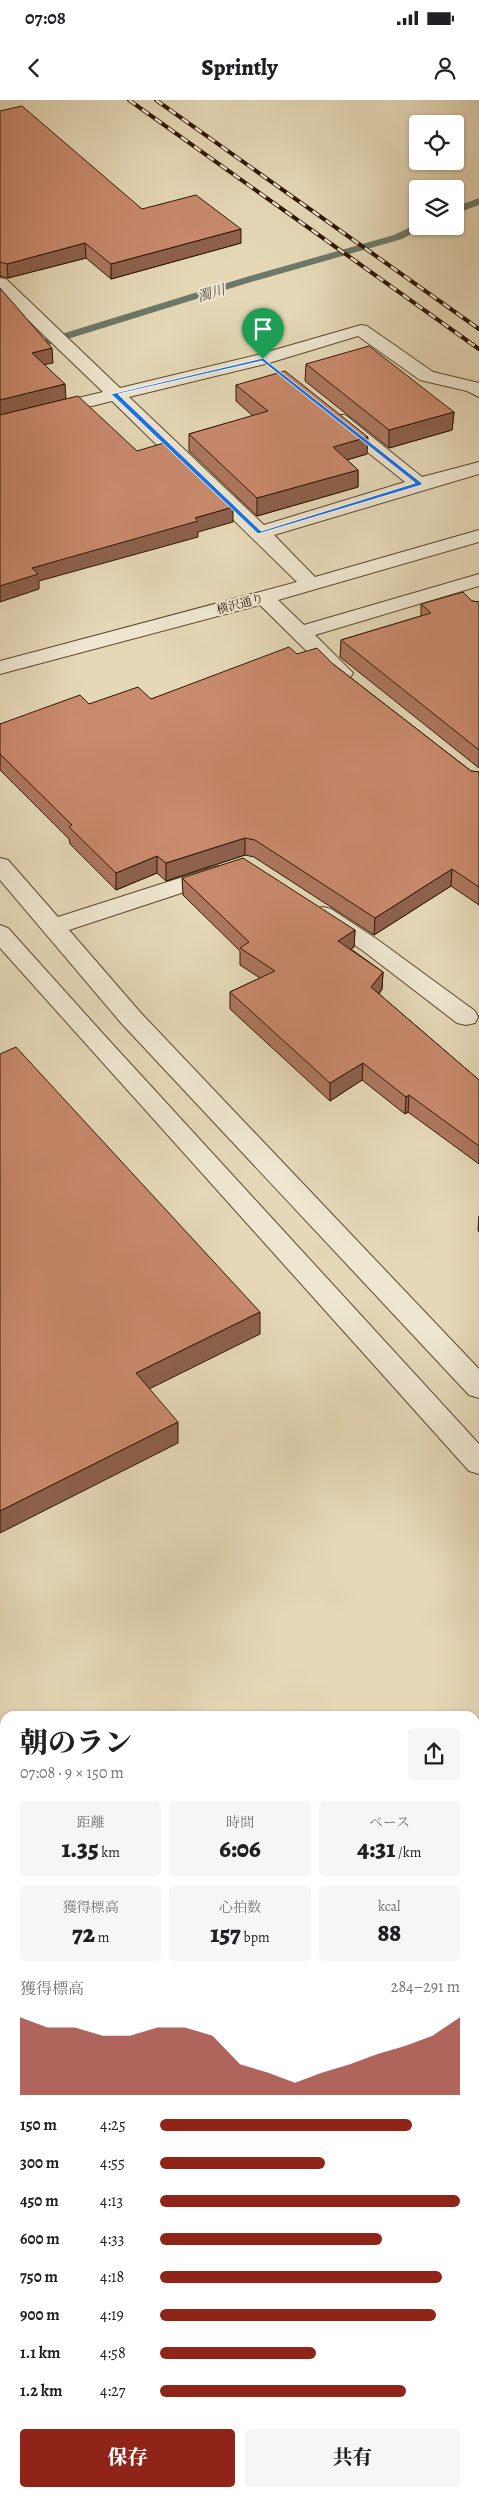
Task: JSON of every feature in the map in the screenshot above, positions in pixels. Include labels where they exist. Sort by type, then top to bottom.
[{"type":"street","points":[[0,283],[311,584]]},
{"type":"street","points":[[0,423],[114,394],[271,365],[361,330],[427,376],[473,387],[479,391]]},
{"type":"street","points":[[323,407],[420,484]]},
{"type":"street","points":[[260,533],[479,468]]},
{"type":"street","name":"横沢通り","points":[[0,668],[264,598],[479,536]]},
{"type":"street","points":[[299,633],[479,580]]},
{"type":"street","points":[[454,588],[473,606]]},
{"type":"street","points":[[264,598],[356,685]]},
{"type":"street","points":[[0,865],[131,1018],[479,1388]]},
{"type":"street","points":[[53,927],[237,867]]},
{"type":"street","points":[[304,902],[370,945],[466,1017]]},
{"type":"street","points":[[0,932],[97,1043],[475,1451]]},
{"type":"building","points":[[22,106],[142,209],[196,195],[241,229],[111,264],[85,243],[7,264],[0,262],[0,111]]},
{"type":"building","points":[[0,288],[52,348],[32,353],[65,384],[0,400]]},
{"type":"building","points":[[369,346],[454,412],[389,430],[306,364]]},
{"type":"building","points":[[285,371],[368,437],[333,447],[358,470],[257,498],[189,434],[268,411],[236,385]]},
{"type":"building","points":[[78,396],[137,451],[167,442],[233,507],[195,518],[198,521],[32,568],[38,574],[0,586],[0,415]]},
{"type":"building","points":[[463,592],[472,601],[479,602],[479,750],[341,640],[431,613],[421,604]]},
{"type":"building","points":[[289,647],[297,654],[317,648],[333,664],[471,771],[479,772],[479,887],[452,869],[375,918],[255,840],[245,838],[166,863],[157,856],[116,873],[69,827],[72,825],[0,754],[0,724],[80,695],[89,704],[138,687],[151,699]]},
{"type":"building","points":[[243,858],[355,930],[338,941],[383,972],[371,987],[479,1080],[479,1146],[409,1095],[406,1097],[363,1063],[330,1083],[230,992],[275,971],[240,948],[249,942],[182,878]]},
{"type":"building","points":[[16,1047],[260,1312],[136,1373],[178,1422],[0,1511],[0,1054]]},
{"type":"waterway","name":"濁川","points":[[464,207],[479,201]]},
{"type":"waterway","name":"濁川","points":[[0,357],[247,280],[398,237],[409,232]]},
{"type":"railway","points":[[129,100],[479,349]]},
{"type":"railway","points":[[156,100],[479,329]]},
{"type":"route","points":[[263,359],[420,484],[260,533],[114,394],[263,359]]}]
